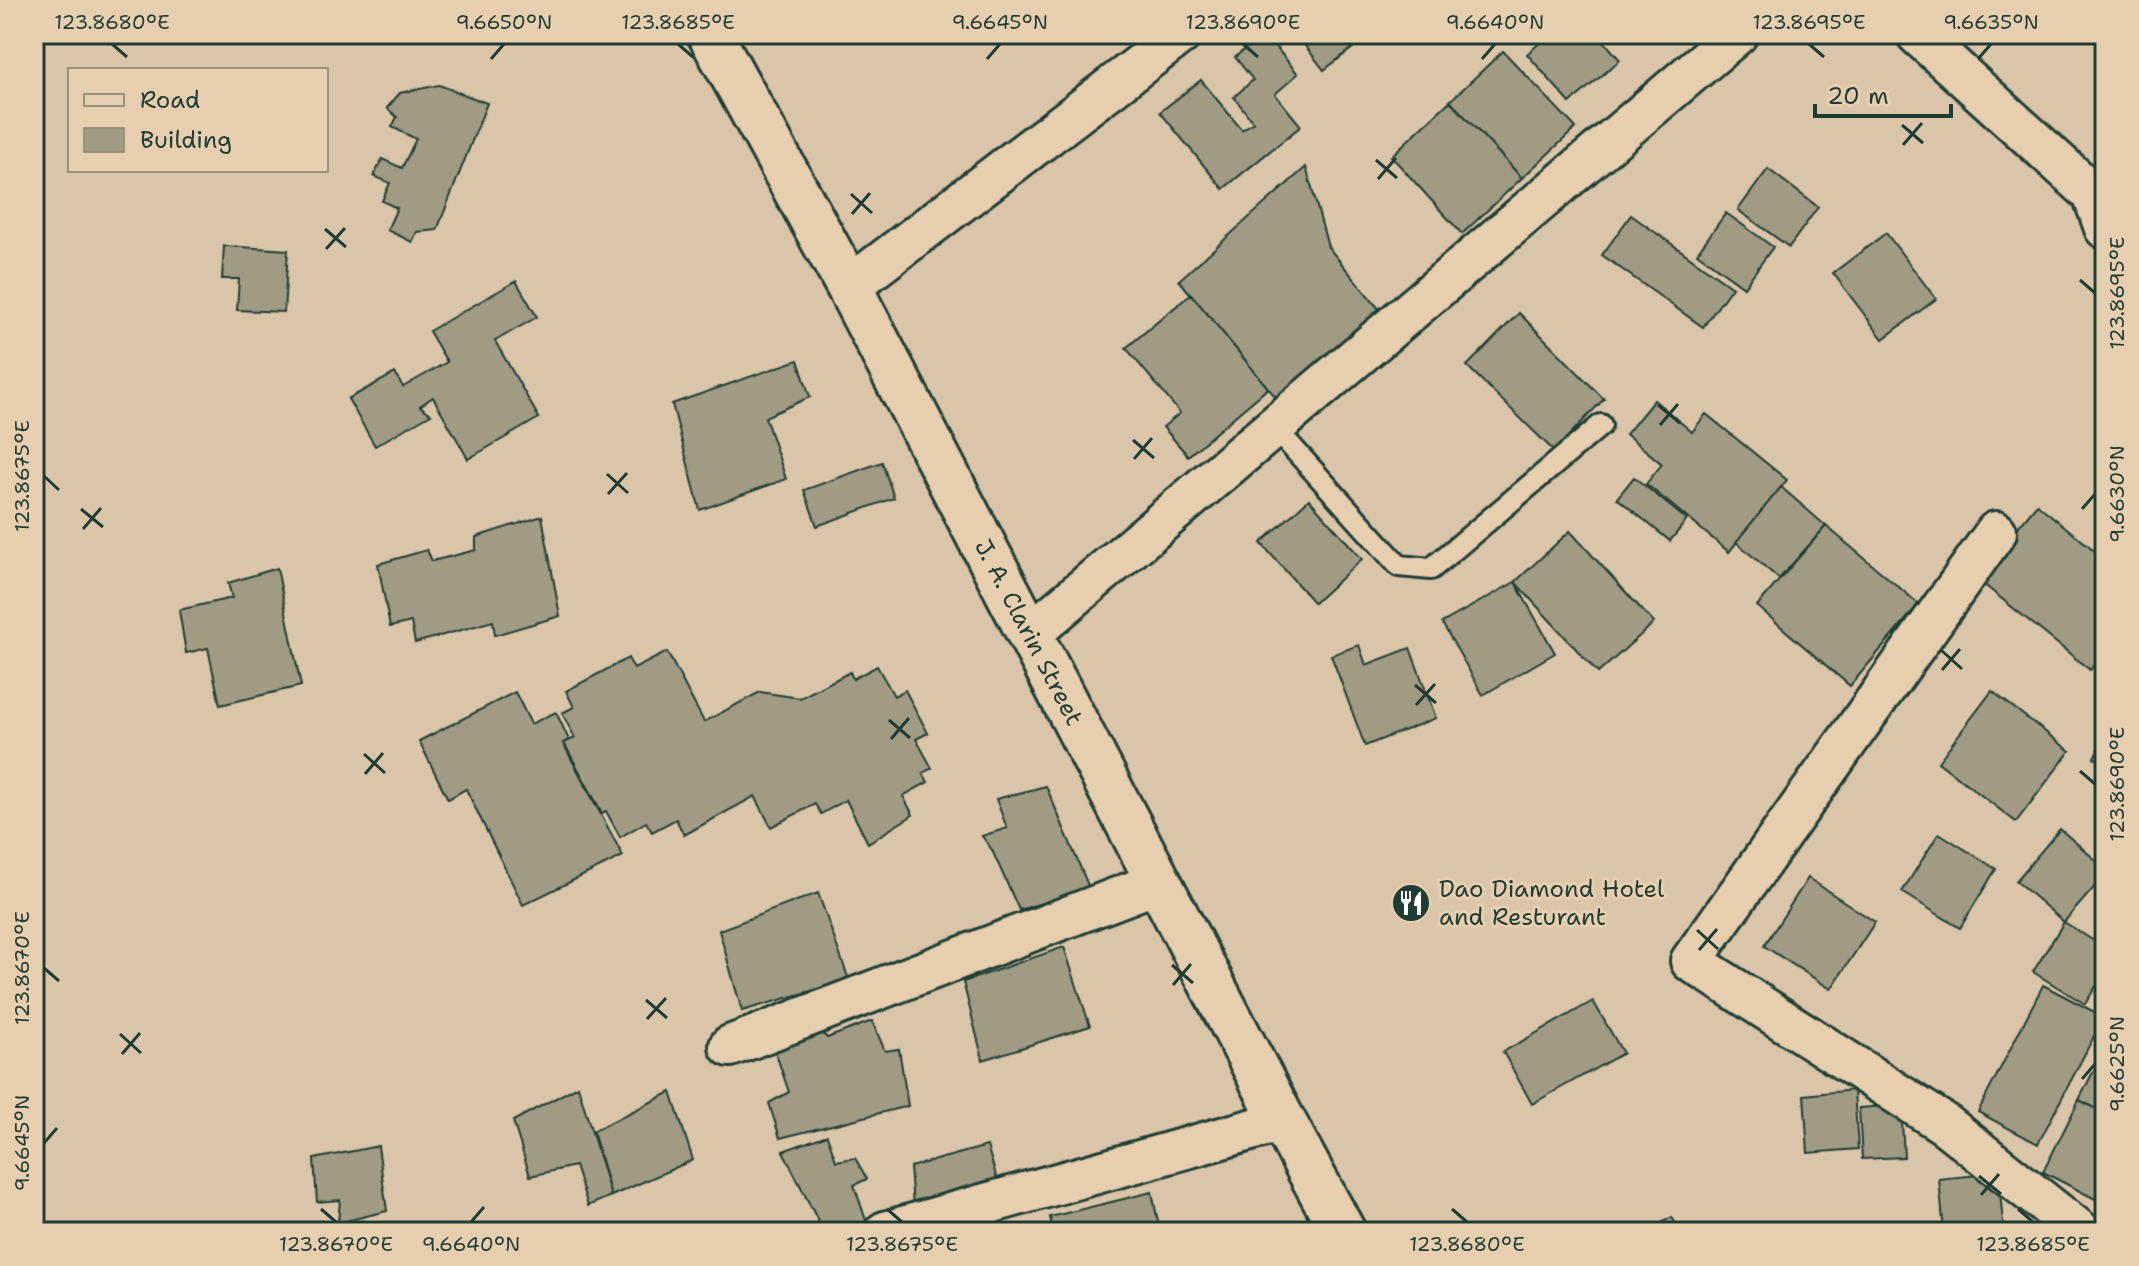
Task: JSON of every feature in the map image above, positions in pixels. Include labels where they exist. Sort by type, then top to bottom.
[{"type":"main road","name":"J. A. Clarin Street","points":[[710,34],[849,287],[1343,1232]]},
{"type":"street","points":[[849,287],[1181,34]]},
{"type":"street","points":[[1030,634],[1737,34]]},
{"type":"street","points":[[1917,34],[2093,194],[2105,228]]},
{"type":"street","points":[[1996,532],[1691,961],[1946,1125],[2081,1232]]},
{"type":"street","points":[[730,1046],[1159,882]]},
{"type":"street","points":[[885,1232],[1283,1121]]},
{"type":"lane","points":[[1274,427],[1399,566],[1431,569],[1601,425]]},
{"type":"building","points":[[1265,34],[1298,74],[1275,94],[1301,126],[1223,189],[1160,112],[1201,80],[1242,130],[1253,122],[1234,97],[1253,80],[1235,57]]},
{"type":"building","points":[[1296,34],[1371,34],[1324,70]]},
{"type":"building","points":[[1550,34],[1598,34],[1620,60],[1570,103],[1527,54]]},
{"type":"building","points":[[1503,51],[1576,128],[1522,178],[1450,101]]},
{"type":"building","points":[[439,85],[487,103],[437,230],[417,232],[412,242],[387,230],[397,208],[382,201],[390,183],[374,176],[382,159],[402,168],[416,139],[392,127],[397,117],[387,108],[400,93]]},
{"type":"building","points":[[1450,101],[1522,178],[1462,234],[1391,156]]},
{"type":"building","points":[[1306,167],[1328,247],[1384,315],[1283,406],[1179,280]]},
{"type":"building","points":[[1768,169],[1818,207],[1789,247],[1738,210]]},
{"type":"building","points":[[1726,213],[1773,247],[1744,287],[1697,253]]},
{"type":"building","points":[[1631,215],[1732,287],[1703,327],[1602,255]]},
{"type":"building","points":[[1886,233],[1936,299],[1883,339],[1833,273]]},
{"type":"building","points":[[224,246],[288,250],[284,312],[237,310],[239,279],[222,279]]},
{"type":"building","points":[[516,281],[537,317],[495,341],[539,418],[468,459],[433,397],[420,406],[431,414],[375,446],[348,399],[395,373],[403,387],[447,362],[429,331]]},
{"type":"building","points":[[1191,294],[1268,388],[1188,456],[1163,427],[1180,413],[1126,348]]},
{"type":"building","points":[[1519,313],[1604,399],[1554,451],[1467,366]]},
{"type":"building","points":[[798,360],[810,397],[765,417],[786,479],[700,510],[672,404]]},
{"type":"building","points":[[1654,400],[1692,432],[1706,414],[1787,480],[1729,552],[1646,484],[1662,464],[1626,434]]},
{"type":"building","points":[[882,462],[894,498],[817,526],[804,490]]},
{"type":"building","points":[[1634,477],[1687,520],[1670,541],[1617,498]]},
{"type":"building","points":[[1781,487],[1826,526],[1779,579],[1736,542]]},
{"type":"building","points":[[1309,499],[1362,559],[1314,603],[1261,543]]},
{"type":"building","points":[[2037,504],[2105,559],[2105,652],[2090,670],[1976,578]]},
{"type":"building","points":[[542,516],[560,616],[495,635],[493,621],[415,643],[411,622],[390,627],[378,564],[427,550],[432,561],[476,550],[476,537]]},
{"type":"building","points":[[1826,526],[1919,604],[1850,686],[1757,606]]},
{"type":"building","points":[[1570,531],[1654,623],[1598,673],[1515,582]]},
{"type":"building","points":[[277,568],[301,686],[220,705],[208,648],[186,653],[179,610],[232,598],[228,583]]},
{"type":"building","points":[[1515,582],[1555,653],[1483,695],[1442,623]]},
{"type":"building","points":[[1359,645],[1366,665],[1410,648],[1436,718],[1365,746],[1331,655]]},
{"type":"building","points":[[667,652],[704,722],[760,692],[800,698],[850,672],[853,679],[877,666],[894,696],[905,690],[928,733],[916,739],[932,768],[923,773],[928,782],[903,796],[913,815],[868,843],[846,800],[821,814],[815,804],[771,827],[755,796],[684,835],[676,819],[652,832],[646,822],[620,837],[606,811],[602,813],[564,743],[575,738],[562,713],[574,707],[566,691],[628,658],[634,669]]},
{"type":"building","points":[[1992,691],[2070,751],[2016,822],[1938,762]]},
{"type":"building","points":[[515,692],[531,724],[556,712],[569,740],[563,743],[623,856],[523,905],[466,789],[448,799],[419,741]]},
{"type":"building","points":[[2105,733],[2105,763],[2094,758]]},
{"type":"building","points":[[1046,786],[1090,890],[1049,916],[1045,902],[1019,910],[992,850],[982,836],[1007,828],[996,799]]},
{"type":"building","points":[[2060,829],[2105,868],[2105,875],[2064,922],[2016,881]]},
{"type":"building","points":[[1939,833],[1996,869],[1960,928],[1902,892]]},
{"type":"building","points":[[1808,878],[1875,922],[1831,989],[1764,946]]},
{"type":"building","points":[[818,893],[849,980],[742,1011],[719,930]]},
{"type":"building","points":[[2064,922],[2105,948],[2105,972],[2085,1004],[2033,972]]},
{"type":"building","points":[[1064,947],[1090,1026],[983,1060],[963,982]]},
{"type":"building","points":[[2043,985],[2104,1017],[2038,1144],[1978,1112]]},
{"type":"building","points":[[1593,1001],[1623,1053],[1532,1104],[1503,1052]]},
{"type":"building","points":[[872,1021],[885,1051],[899,1049],[908,1106],[780,1138],[769,1103],[789,1092],[774,1048],[818,1029],[827,1038]]},
{"type":"building","points":[[2100,1058],[2105,1061],[2105,1113],[2079,1100]]},
{"type":"building","points":[[578,1086],[611,1196],[588,1206],[575,1166],[530,1176],[513,1121]]},
{"type":"building","points":[[1854,1090],[1858,1149],[1808,1153],[1804,1095]]},
{"type":"building","points":[[671,1092],[693,1160],[611,1196],[593,1131]]},
{"type":"building","points":[[2079,1100],[2105,1113],[2105,1204],[2043,1172]]},
{"type":"building","points":[[1901,1105],[1904,1157],[1862,1159],[1859,1108]]},
{"type":"building","points":[[827,1135],[836,1161],[855,1158],[867,1179],[854,1185],[870,1232],[820,1225],[783,1151]]},
{"type":"building","points":[[378,1146],[387,1211],[338,1223],[340,1200],[317,1202],[314,1159]]},
{"type":"building","points":[[987,1146],[998,1182],[913,1206],[910,1167]]},
{"type":"building","points":[[1998,1173],[2004,1232],[1944,1232],[1939,1179]]},
{"type":"building","points":[[1152,1192],[1160,1232],[1053,1232],[1050,1217]]},
{"type":"building","points":[[1672,1217],[1680,1232],[1645,1232]]},
{"type":"place","name":"Dao Diamond Hotel and Resturant","points":[[1411,903]]}]
